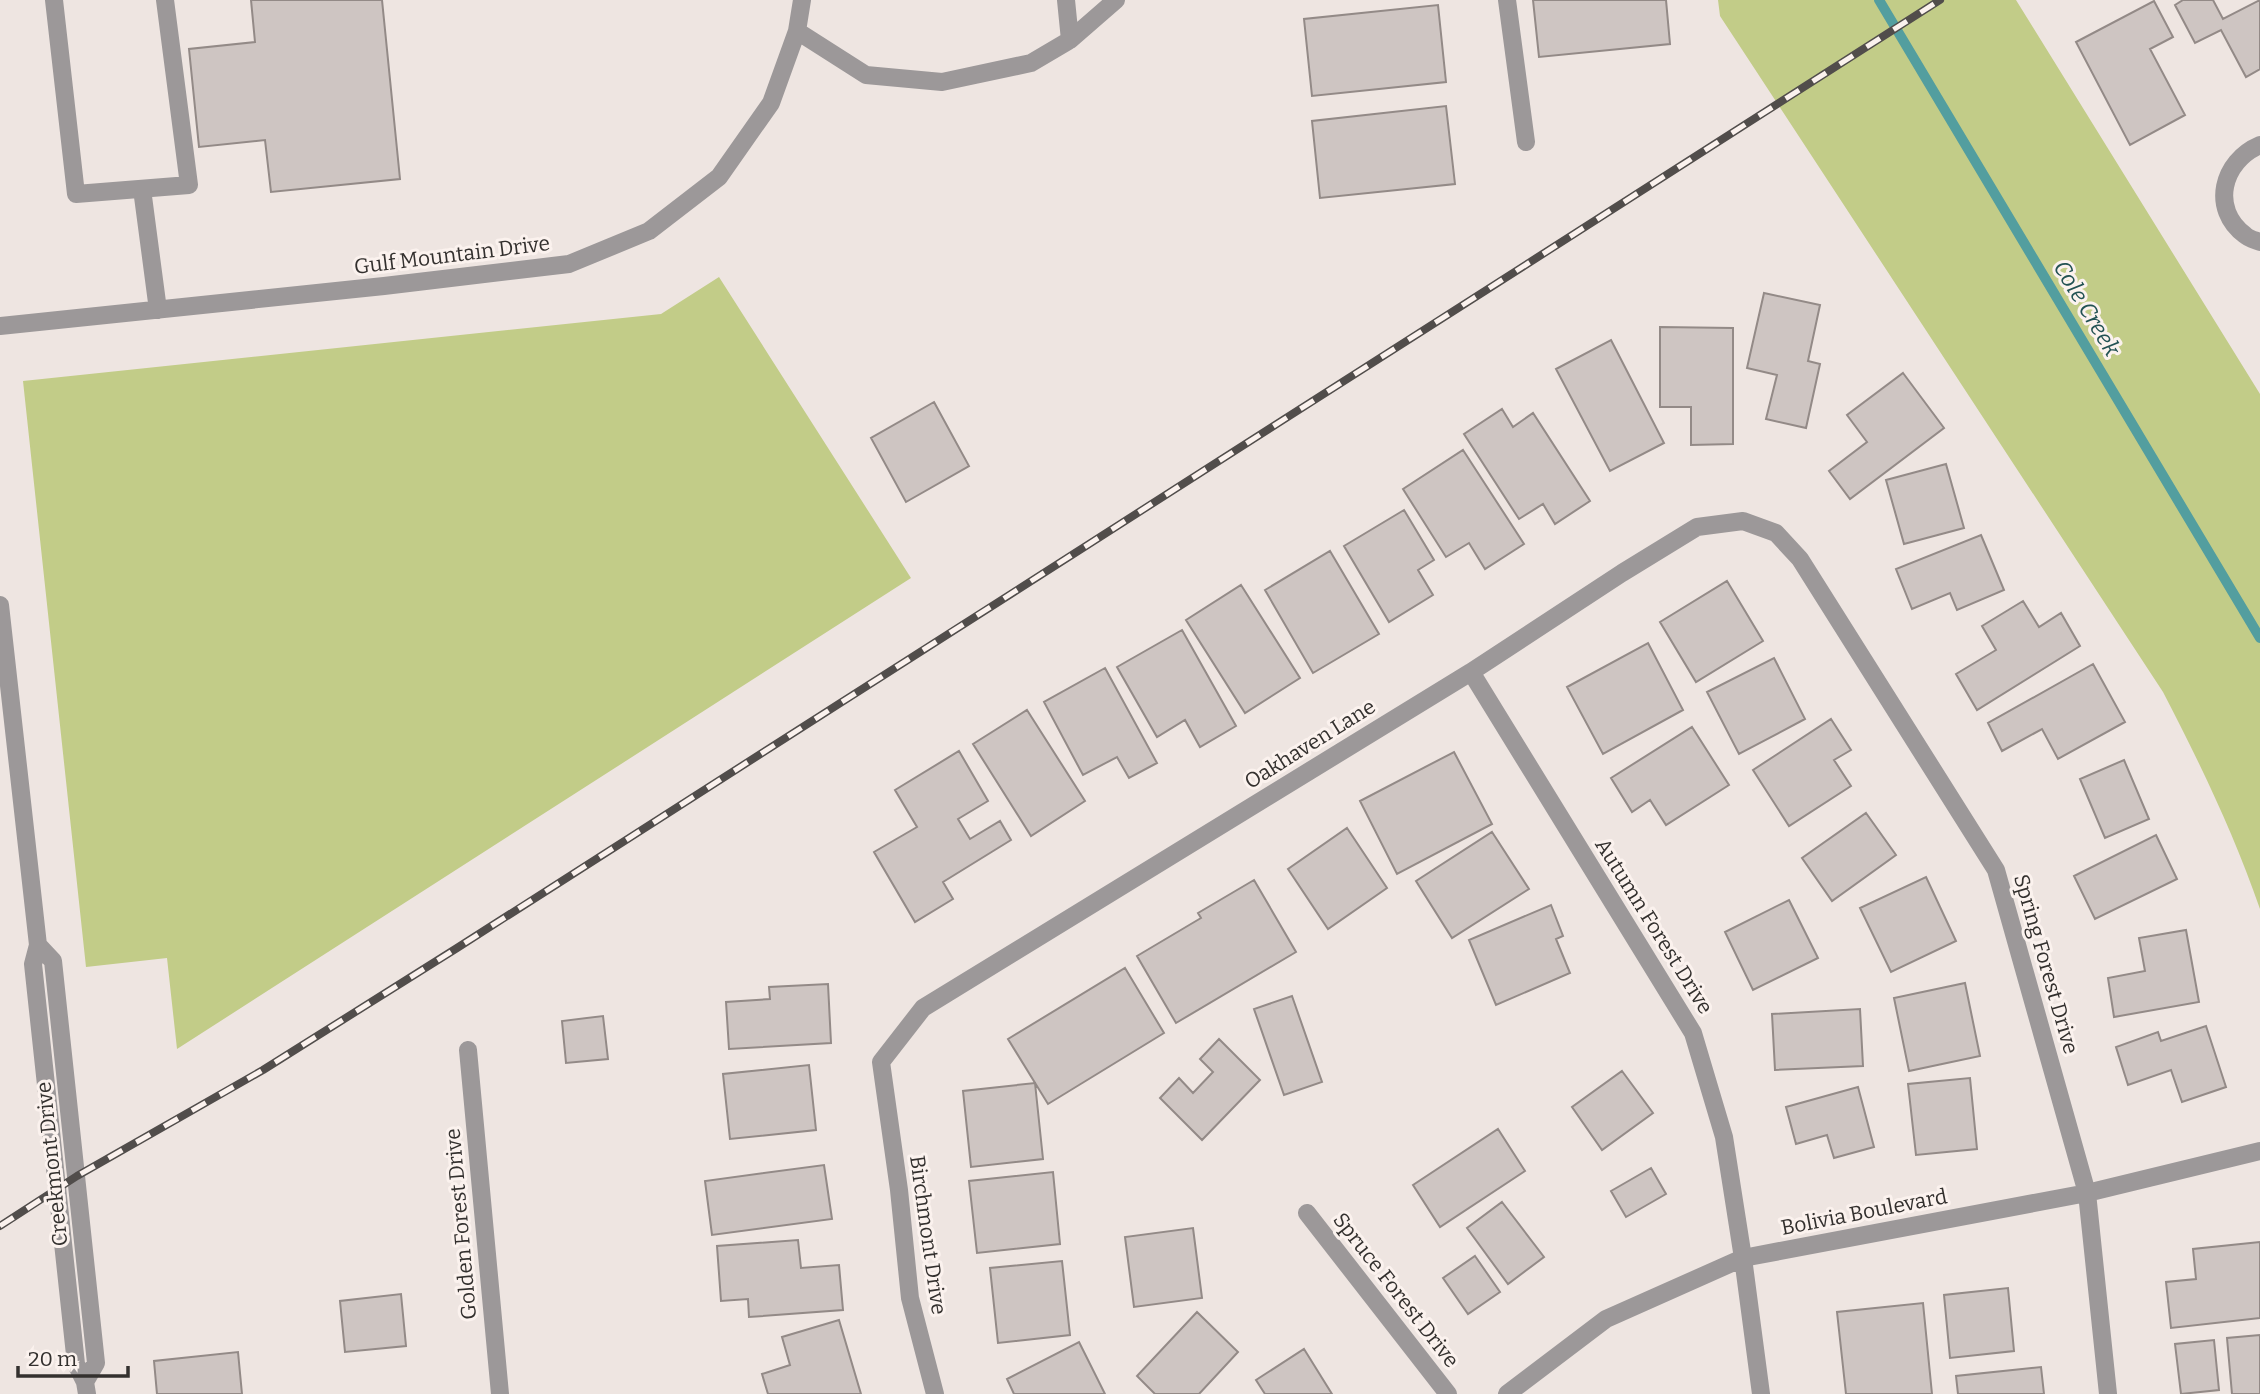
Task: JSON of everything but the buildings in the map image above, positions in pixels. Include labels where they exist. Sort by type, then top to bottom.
[{"type":"street","points":[[54,0],[76,194],[189,185],[165,0]]},
{"type":"street","points":[[802,0],[797,31],[866,75],[942,82],[1031,63],[1070,40],[1116,0]]},
{"type":"street","points":[[1066,0],[1070,40]]},
{"type":"street","points":[[1507,0],[1525,142]]},
{"type":"street","name":"Gulf Mountain Drive","points":[[0,326],[569,264],[649,231],[719,177],[771,103],[797,31]]},
{"type":"street","points":[[2260,145],[2247,150],[2233,164],[2225,183],[2225,203],[2231,221],[2245,236],[2260,242]]},
{"type":"street","points":[[142,189],[158,310]]},
{"type":"street","name":"Oakhaven Lane","points":[[890,1123],[881,1062],[923,1008],[1471,672],[1697,527],[1742,521],[1776,533],[1800,559],[1820,591]]},
{"type":"street","name":"Spring Forest Drive","points":[[1820,591],[1996,870],[2087,1193],[2108,1394]]},
{"type":"street","name":"Creekmont Drive","points":[[0,605],[38,945],[33,964],[58,1203],[76,1364],[86,1388]]},
{"type":"street","name":"Autumn Forest Drive","points":[[1471,672],[1693,1032],[1724,1137],[1761,1394]]},
{"type":"street","name":"Golden Forest Drive","points":[[468,1050],[500,1394]]},
{"type":"street","name":"Birchmont Drive","points":[[890,1123],[910,1298],[934,1394]]},
{"type":"street","name":"Bolivia Boulevard","points":[[1507,1394],[1606,1319],[1743,1258],[2087,1193],[2260,1151]]},
{"type":"street","name":"Spruce Forest Drive","points":[[1307,1213],[1448,1394]]},
{"type":"green space","points":[[1718,0],[2016,0],[2260,394],[2260,909],[2216,799],[2163,692],[1720,16]]},
{"type":"green space","points":[[719,277],[911,578],[177,1049],[167,958],[86,967],[23,381],[661,314]]},
{"type":"waterway","name":"Cole Creek","points":[[1879,0],[2260,638]]},
{"type":"railway","points":[[0,1226],[77,1176],[263,1070],[457,948],[1940,0]]}]
